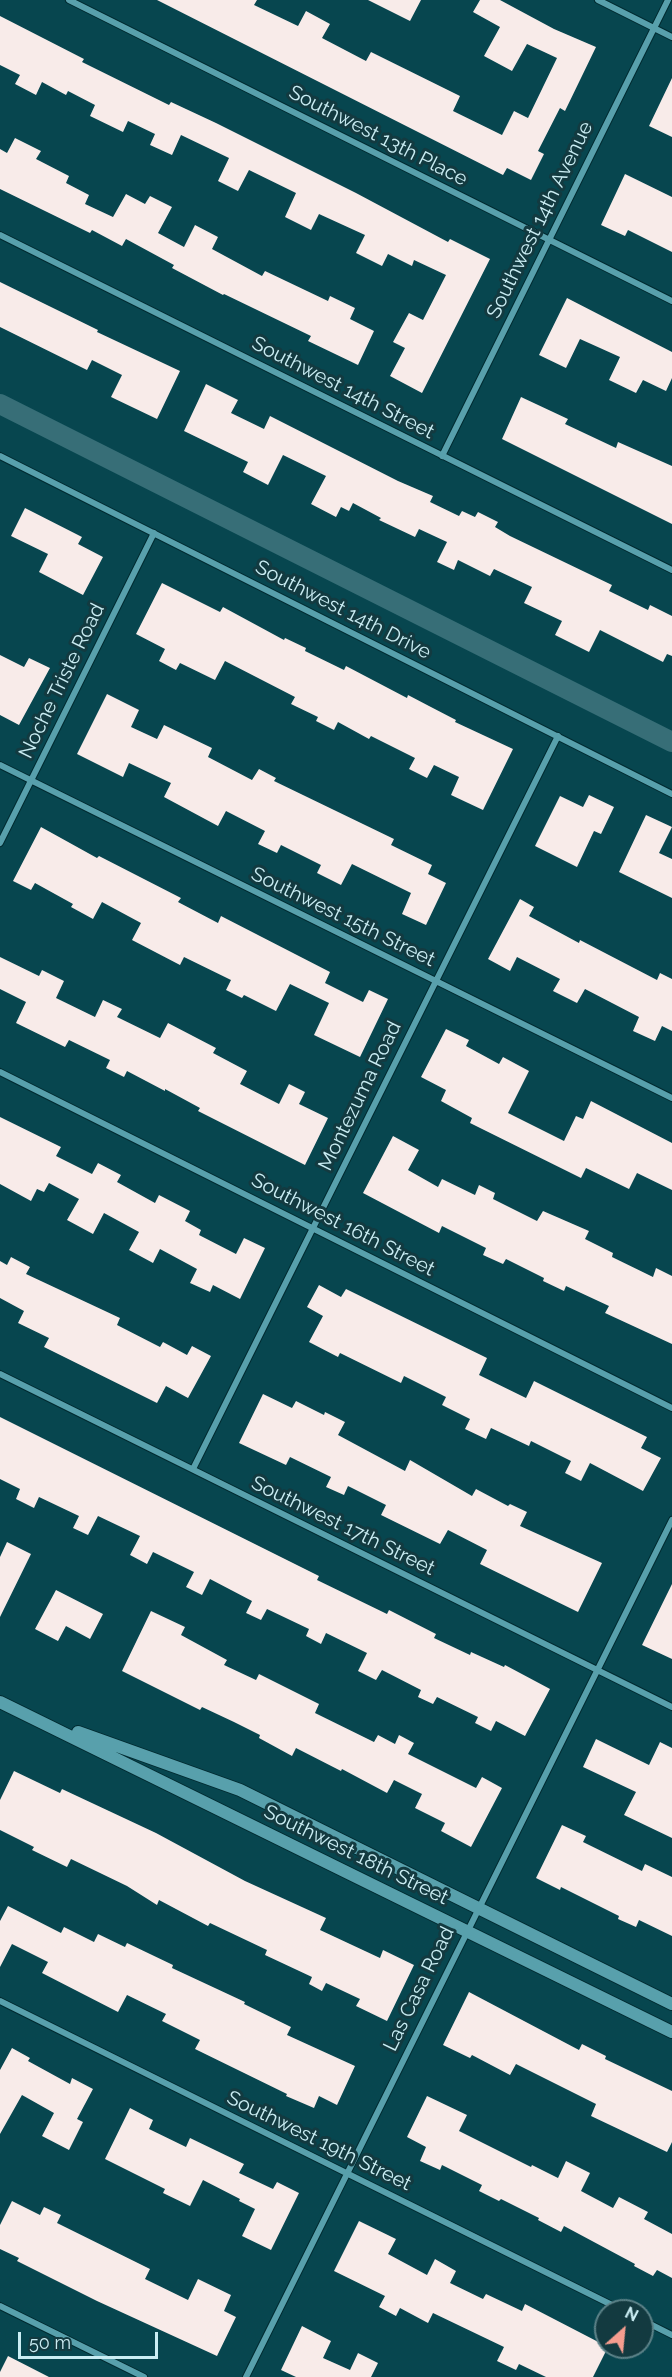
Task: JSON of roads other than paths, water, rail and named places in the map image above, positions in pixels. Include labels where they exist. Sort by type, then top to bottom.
[{"type":"main road","name":"Southwest 18th Street","points":[[0,1702],[672,2032]]},
{"type":"main road","name":"Southwest 18th Street","points":[[23,1712],[240,1790],[672,2004]]},
{"type":"street","name":"Southwest 13th Place","points":[[69,0],[672,301]]},
{"type":"street","points":[[598,0],[672,37]]},
{"type":"street","name":"Southwest 14th Avenue","points":[[442,456],[668,0]]},
{"type":"street","name":"Southwest 14th Street","points":[[0,235],[672,570]]},
{"type":"street","name":"Southwest 14th Drive","points":[[0,456],[672,794]]},
{"type":"street","name":"Noche Triste Road","points":[[0,843],[154,533]]},
{"type":"street","name":"Montezuma Road","points":[[193,1470],[558,736]]},
{"type":"street","name":"Southwest 15th Street","points":[[0,765],[672,1098]]},
{"type":"street","name":"Southwest 16th Street","points":[[0,1072],[672,1407]]},
{"type":"street","name":"Southwest 17th Street","points":[[0,1374],[672,1707]]},
{"type":"street","name":"Las Casa Road","points":[[246,2377],[672,1520]]},
{"type":"street","name":"Southwest 19th Street","points":[[0,2001],[600,2299]]},
{"type":"street","points":[[0,2306],[144,2377]]},
{"type":"street","points":[[654,2326],[672,2335]]},
{"type":"waterway","points":[[0,404],[672,742]]}]
